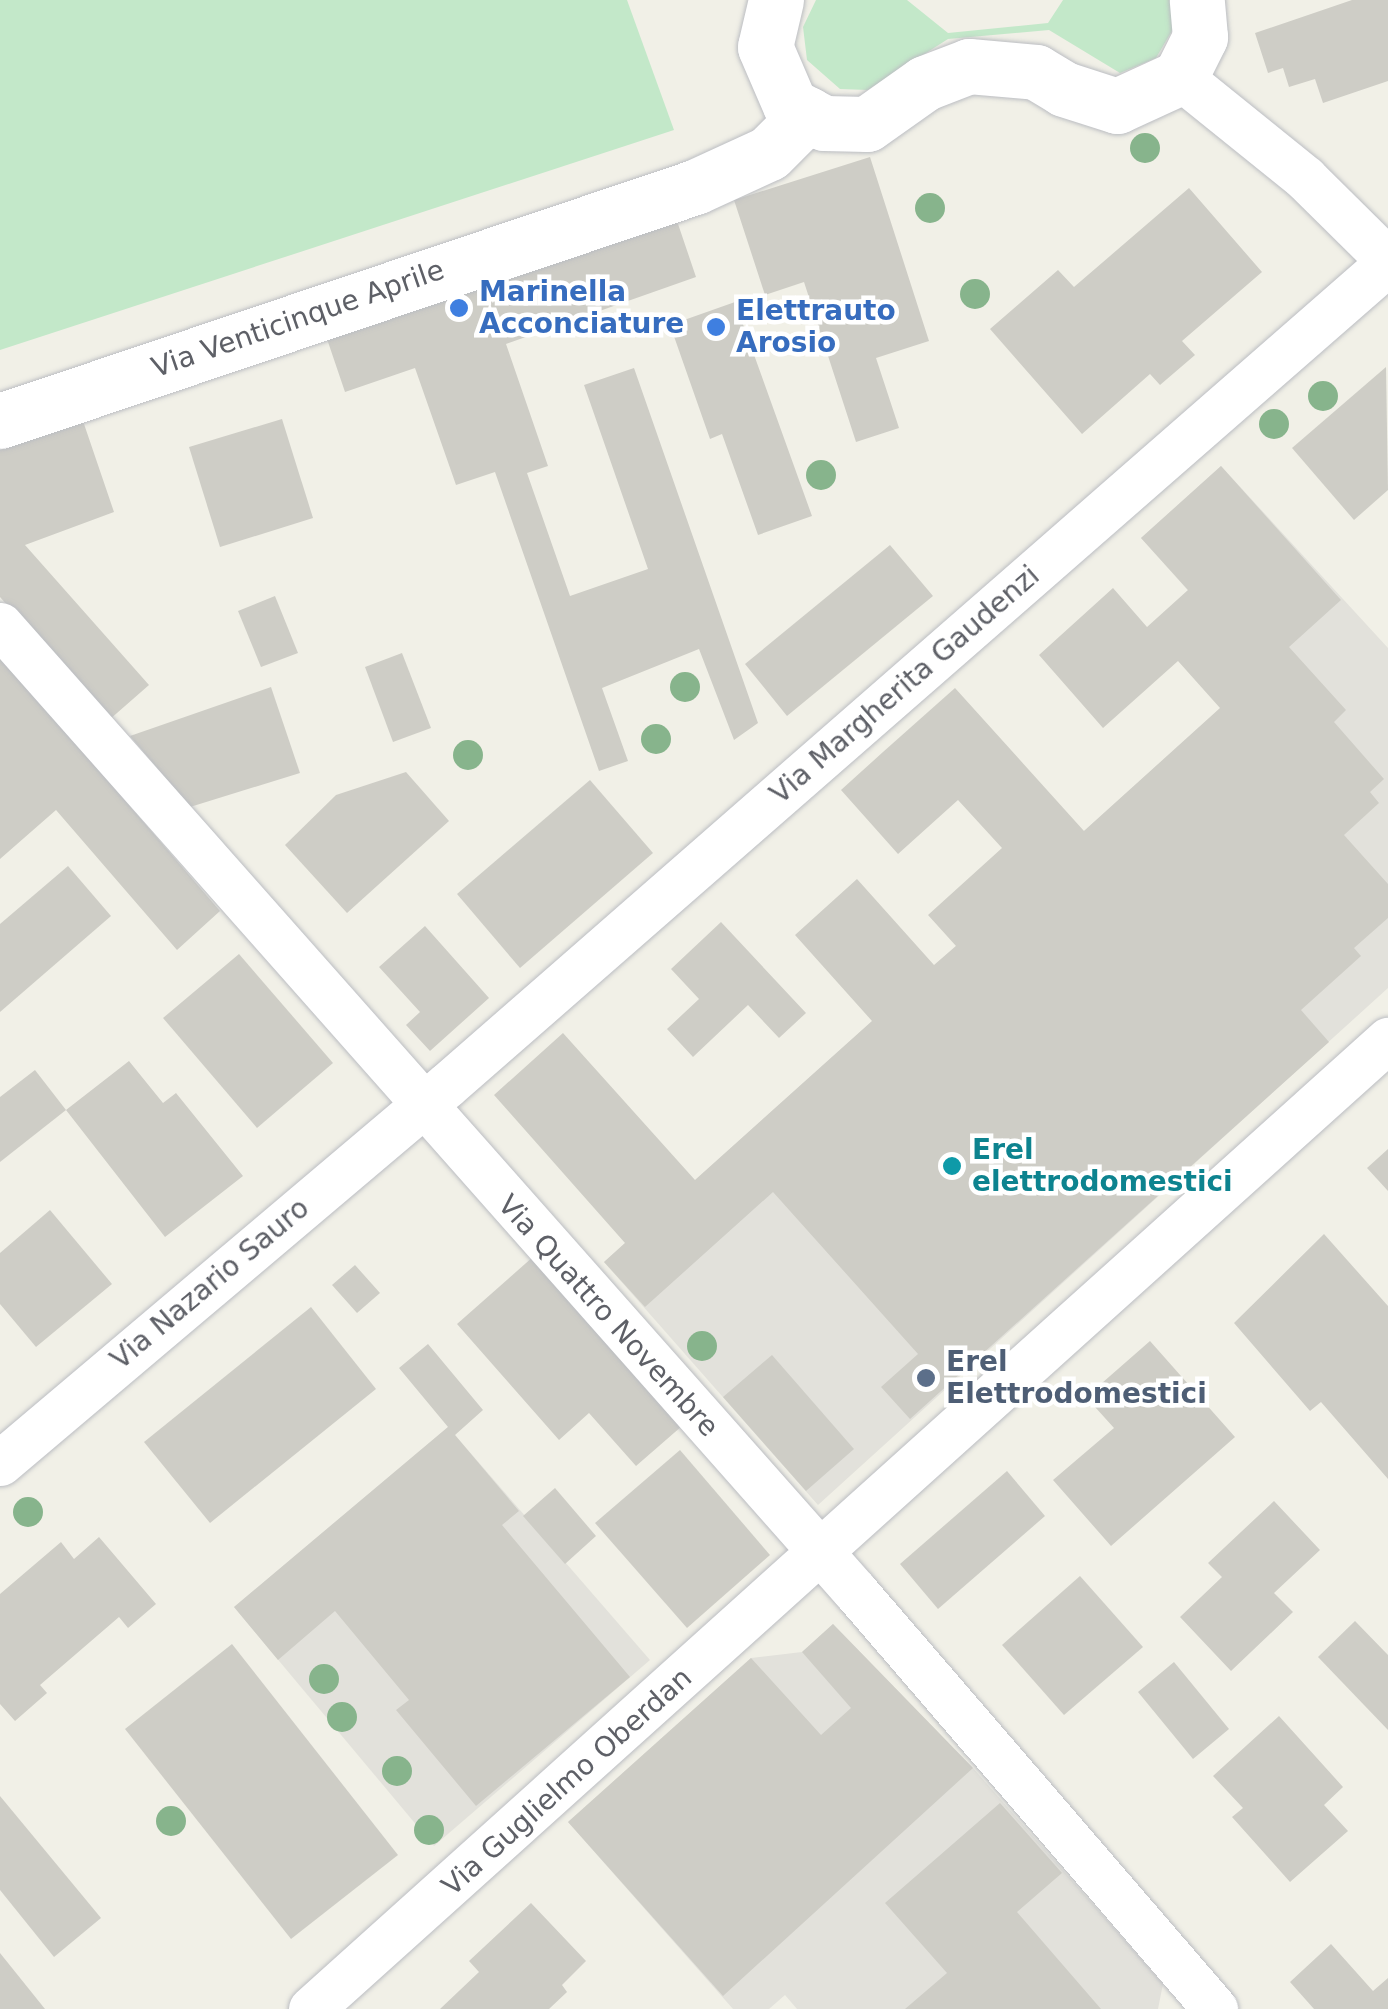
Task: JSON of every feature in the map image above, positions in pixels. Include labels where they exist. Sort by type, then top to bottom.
[{"type":"main road","points":[[776,0],[765,47],[790,104],[824,124],[867,124],[925,84],[969,66],[1036,72],[1117,106],[1180,77],[1200,37],[1197,0]]},
{"type":"main road","name":"Via Venticinque Aprile","points":[[0,421],[695,187],[769,153],[808,114]]},
{"type":"street","points":[[1180,77],[1305,178],[1388,262]]},
{"type":"street","name":"Via Margherita Gaudenzi","points":[[420,1106],[1388,262]]},
{"type":"street","name":"Via Quattro Novembre","points":[[0,625],[420,1106],[822,1555],[1215,2009]]},
{"type":"street","name":"Via Guglielmo Oberdan","points":[[311,2009],[822,1555],[1388,1040]]},
{"type":"street","name":"Via Nazario Sauro","points":[[0,1463],[420,1106]]},
{"type":"shaded area","points":[[1221,466],[1388,648],[1388,988],[818,1505],[604,1262],[1261,672],[1141,538]]},
{"type":"shaded area","points":[[448,1427],[650,1660],[434,1846],[234,1607]]},
{"type":"shaded area","points":[[833,1624],[973,1768],[1163,1984],[1158,2009],[797,2009],[785,1995],[769,2009],[733,2009],[568,1822],[751,1658],[802,1652]]},
{"type":"green space","points":[[0,0],[627,0],[674,130],[0,350]]},
{"type":"green space","points":[[816,0],[907,0],[948,33],[1048,23],[1063,0],[1171,0],[1173,29],[1156,58],[1120,73],[1049,30],[948,39],[868,90],[840,89],[807,60],[803,27]]},
{"type":"building","points":[[1352,0],[1388,0],[1388,81],[1323,103],[1315,79],[1289,87],[1283,68],[1268,73],[1255,33]]},
{"type":"building","points":[[870,157],[929,341],[876,358],[899,428],[856,442],[804,282],[765,295],[734,200]]},
{"type":"building","points":[[1189,188],[1262,272],[1182,341],[1195,355],[1160,385],[1150,374],[1082,434],[990,329],[1058,270],[1074,287]]},
{"type":"building","points":[[676,218],[696,277],[506,344],[548,466],[527,473],[570,596],[648,569],[584,385],[634,368],[758,723],[734,740],[699,649],[602,688],[628,761],[599,771],[495,472],[456,485],[415,368],[345,392],[327,339]]},
{"type":"building","points":[[735,302],[812,516],[758,535],[722,434],[710,439],[670,325]]},
{"type":"building","points":[[1386,367],[1388,490],[1354,520],[1292,448]]},
{"type":"building","points":[[282,419],[313,518],[220,547],[189,447]]},
{"type":"building","points":[[83,421],[114,512],[25,545],[149,685],[109,720],[0,597],[0,448]]},
{"type":"building","points":[[1221,466],[1341,600],[1289,647],[1346,710],[1334,722],[1384,779],[1370,792],[1379,803],[1344,835],[1388,884],[1388,918],[1354,948],[1361,956],[1301,1010],[1329,1042],[910,1419],[881,1387],[918,1354],[773,1192],[645,1307],[604,1262],[625,1243],[494,1095],[563,1033],[695,1180],[872,1021],[795,935],[857,879],[934,965],[956,946],[928,915],[1002,848],[958,800],[898,854],[841,790],[883,752],[955,688],[1084,831],[1220,708],[1178,661],[1103,728],[1039,655],[1113,588],[1147,627],[1188,590],[1141,538]]},
{"type":"building","points":[[890,545],[933,596],[787,716],[745,664]]},
{"type":"building","points":[[275,596],[298,653],[261,667],[238,611]]},
{"type":"building","points":[[402,653],[431,728],[393,742],[365,667]]},
{"type":"building","points":[[0,655],[220,911],[177,950],[56,810],[0,859]]},
{"type":"building","points":[[271,687],[300,773],[190,807],[130,736]]},
{"type":"building","points":[[406,772],[449,821],[347,913],[285,845],[336,795]]},
{"type":"building","points":[[590,780],[653,853],[520,968],[457,894]]},
{"type":"building","points":[[68,866],[111,916],[0,1012],[0,924]]},
{"type":"building","points":[[721,922],[806,1013],[779,1038],[748,1005],[693,1057],[667,1029],[699,999],[671,969]]},
{"type":"building","points":[[425,926],[489,998],[430,1051],[406,1025],[420,1012],[379,967]]},
{"type":"building","points":[[239,954],[333,1063],[257,1128],[163,1018]]},
{"type":"building","points":[[129,1061],[163,1103],[176,1093],[243,1176],[165,1237],[66,1110]]},
{"type":"building","points":[[35,1070],[66,1110],[0,1162],[0,1097]]},
{"type":"building","points":[[1388,1149],[1388,1191],[1367,1168]]},
{"type":"building","points":[[50,1210],[112,1284],[36,1347],[0,1304],[0,1253]]},
{"type":"building","points":[[1324,1234],[1388,1306],[1388,1479],[1321,1402],[1310,1411],[1234,1323]]},
{"type":"building","points":[[534,1256],[682,1426],[636,1466],[589,1413],[559,1440],[457,1324]]},
{"type":"building","points":[[355,1265],[380,1293],[357,1313],[332,1285]]},
{"type":"building","points":[[311,1307],[376,1389],[210,1523],[144,1442]]},
{"type":"building","points":[[1150,1341],[1235,1437],[1111,1546],[1053,1480],[1114,1428],[1086,1397]]},
{"type":"building","points":[[428,1344],[483,1410],[455,1435],[519,1511],[502,1525],[630,1677],[476,1806],[396,1710],[409,1700],[335,1611],[278,1660],[234,1607],[448,1427],[399,1368]]},
{"type":"building","points":[[772,1355],[854,1449],[806,1491],[723,1397]]},
{"type":"building","points":[[680,1450],[770,1555],[687,1628],[595,1523]]},
{"type":"building","points":[[1007,1471],[1045,1516],[938,1609],[900,1564]]},
{"type":"building","points":[[555,1488],[596,1536],[565,1564],[523,1516]]},
{"type":"building","points":[[1274,1501],[1320,1550],[1274,1593],[1293,1612],[1231,1671],[1180,1617],[1222,1577],[1208,1563]]},
{"type":"building","points":[[99,1537],[156,1604],[128,1628],[119,1617],[40,1685],[47,1693],[15,1721],[0,1704],[0,1594],[61,1542],[74,1559]]},
{"type":"building","points":[[1080,1576],[1143,1647],[1064,1715],[1002,1645]]},
{"type":"building","points":[[1355,1621],[1388,1655],[1388,1730],[1318,1657]]},
{"type":"building","points":[[833,1624],[973,1768],[723,1996],[568,1822],[751,1658],[821,1735],[851,1708],[802,1652]]},
{"type":"building","points":[[232,1644],[398,1855],[291,1939],[125,1729]]},
{"type":"building","points":[[1174,1662],[1229,1729],[1193,1759],[1138,1692]]},
{"type":"building","points":[[1279,1716],[1343,1787],[1324,1805],[1348,1831],[1290,1882],[1232,1817],[1243,1808],[1213,1776]]},
{"type":"building","points":[[0,1796],[101,1918],[54,1957],[0,1890]]},
{"type":"building","points":[[1000,1803],[1062,1873],[1017,1912],[1101,2009],[905,2009],[947,1973],[885,1903]]},
{"type":"building","points":[[531,1903],[586,1961],[562,1985],[567,1992],[549,2009],[440,2009],[479,1972],[469,1961]]},
{"type":"building","points":[[1331,1944],[1373,1991],[1388,1978],[1388,2009],[1314,2009],[1290,1982]]},
{"type":"building","points":[[0,1953],[45,2009],[0,2009]]},
{"type":"place","name":"Marinella Acconciature","points":[[459,308]]},
{"type":"place","name":"Elettrauto Arosio","points":[[716,327]]},
{"type":"place","name":"Erel elettrodomestici","points":[[952,1166]]},
{"type":"place","name":"Erel Elettrodomestici","points":[[926,1378]]}]
